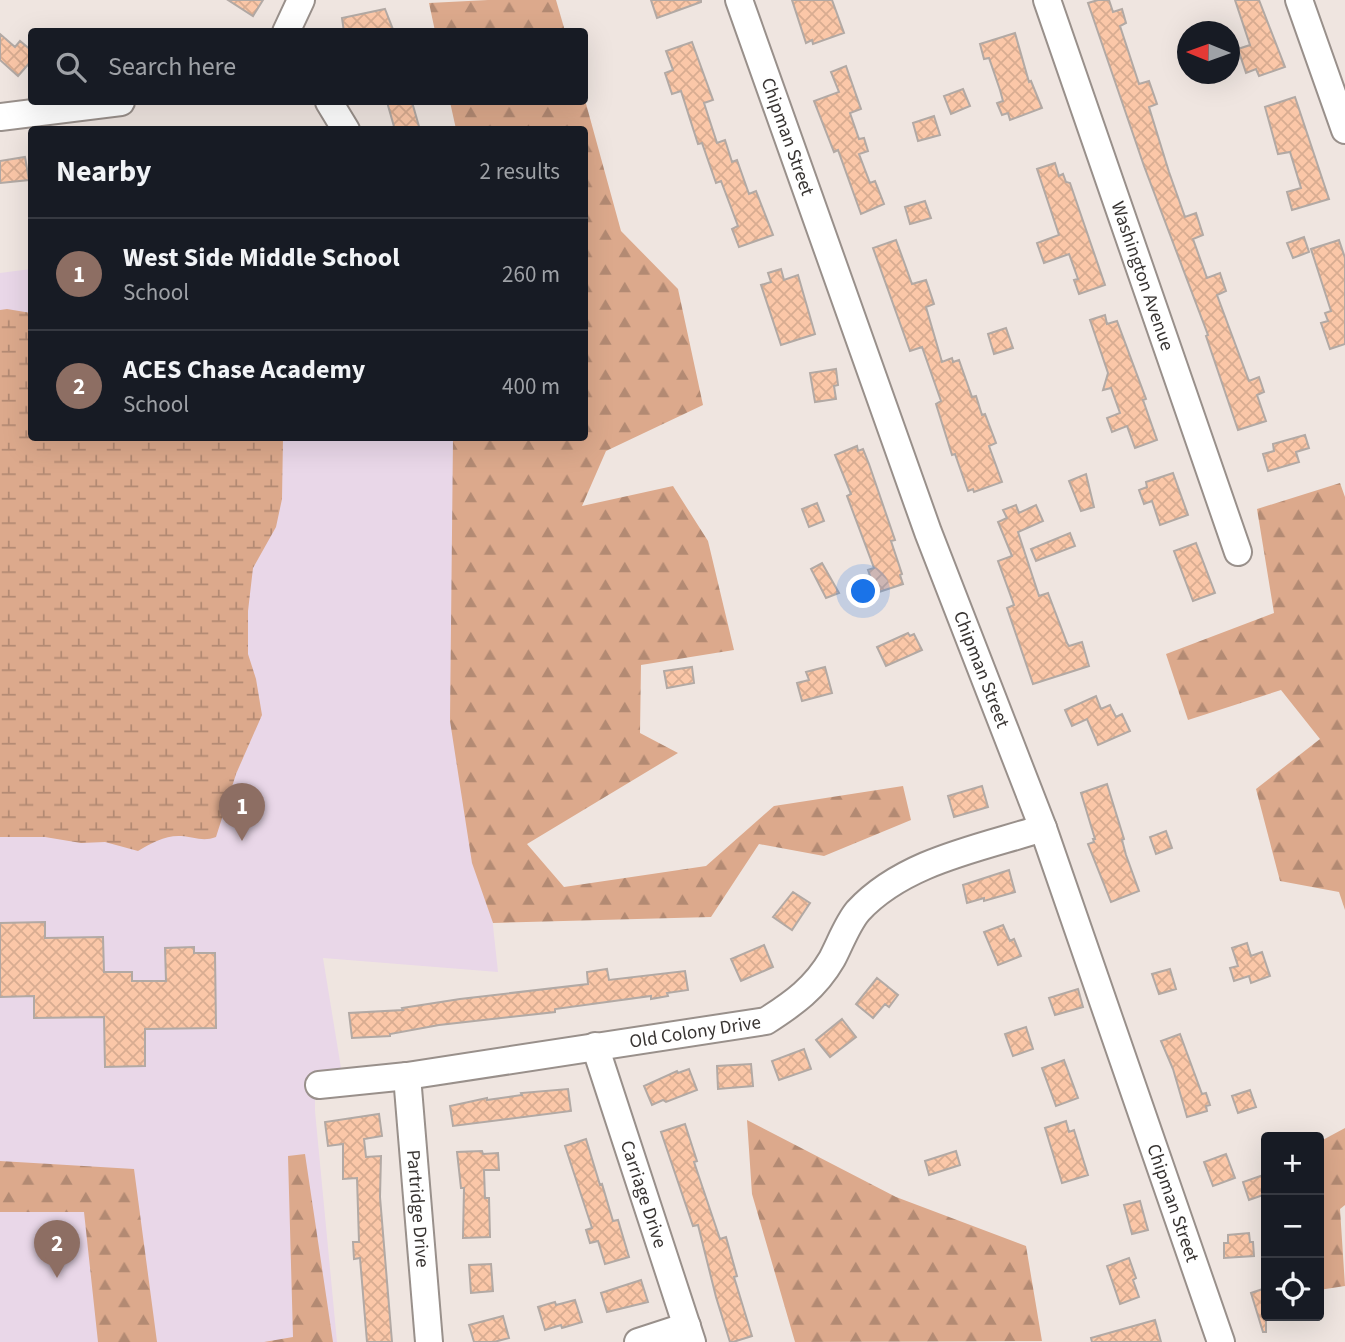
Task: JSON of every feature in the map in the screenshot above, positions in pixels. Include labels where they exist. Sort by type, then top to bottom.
[{"type":"street","points":[[288,28],[301,0]]},
{"type":"street","name":"Chipman Street","points":[[739,0],[928,532],[1043,828],[1221,1342]]},
{"type":"street","name":"Washington Avenue","points":[[1047,0],[1238,552]]},
{"type":"street","points":[[1299,0],[1345,130]]},
{"type":"street","points":[[0,117],[97,105]]},
{"type":"street","points":[[331,105],[344,126]]},
{"type":"street","name":"Old Colony Drive","points":[[319,1085],[408,1076],[766,1021],[800,999],[830,962],[857,912],[886,887],[926,865],[1043,828]]},
{"type":"street","name":"Carriage Drive","points":[[595,1046],[690,1334]]},
{"type":"street","name":"Partridge Drive","points":[[408,1076],[429,1342]]},
{"type":"street","points":[[638,1342],[690,1334]]},
{"type":"shaded area","points":[[28,269],[28,441],[474,441],[475,759],[498,972],[323,958],[341,1068],[315,1072],[315,1111],[337,1342],[0,1342],[0,273]]},
{"type":"green space","points":[[556,0],[564,28],[434,28],[429,3]]},
{"type":"green space","points":[[451,105],[586,105],[621,231],[678,289],[703,405],[606,451],[582,506],[673,486],[708,541],[734,650],[641,665],[640,733],[678,753],[527,844],[564,887],[706,866],[774,806],[903,786],[911,820],[824,856],[759,844],[711,917],[493,923],[472,863],[450,721],[453,441],[588,441],[588,126],[455,126]]},
{"type":"green space","points":[[0,310],[28,312],[28,441],[283,441],[282,499],[276,527],[253,568],[248,611],[248,654],[256,679],[262,715],[236,774],[216,837],[170,837],[153,842],[138,851],[105,842],[81,843],[45,837],[0,837]]},
{"type":"green space","points":[[1340,483],[1345,497],[1345,910],[1339,892],[1280,881],[1256,789],[1320,739],[1281,690],[1188,720],[1166,654],[1274,613],[1257,509]]},
{"type":"green space","points":[[747,1120],[896,1197],[1026,1246],[1042,1341],[795,1342],[752,1194]]},
{"type":"green space","points":[[1345,1128],[1345,1205],[1340,1209],[1345,1286],[1324,1289],[1324,1195],[1324,1139]]},
{"type":"green space","points":[[305,1154],[333,1342],[264,1342],[293,1337],[288,1156]]},
{"type":"green space","points":[[0,1161],[134,1169],[157,1342],[98,1342],[84,1212],[0,1212]]},
{"type":"building","points":[[228,0],[263,0],[253,16]]},
{"type":"building","points":[[651,0],[701,0],[701,2],[657,18]]},
{"type":"building","points":[[792,0],[832,0],[844,33],[813,44],[812,40],[806,43]]},
{"type":"building","points":[[1109,0],[1113,12],[1122,9],[1126,23],[1120,26],[1139,84],[1149,81],[1157,104],[1149,107],[1169,172],[1185,217],[1196,213],[1203,235],[1193,239],[1207,278],[1220,273],[1226,291],[1217,295],[1249,381],[1259,377],[1264,392],[1257,395],[1266,421],[1238,430],[1206,336],[1208,335],[1144,166],[1088,3]]},
{"type":"building","points":[[1235,0],[1259,0],[1285,67],[1259,76],[1256,69],[1246,73],[1240,48],[1250,45]]},
{"type":"building","points":[[385,9],[392,28],[343,28],[342,18]]},
{"type":"building","points":[[1015,33],[1029,82],[1031,81],[1042,108],[1010,120],[1008,113],[1002,115],[997,103],[1003,101],[1000,90],[989,58],[984,59],[980,44]]},
{"type":"building","points":[[0,34],[15,47],[20,41],[28,48],[28,65],[18,76],[0,60]]},
{"type":"building","points":[[692,42],[713,100],[704,103],[717,143],[725,140],[732,162],[737,160],[749,194],[756,191],[773,235],[739,247],[732,229],[738,226],[721,181],[716,183],[702,143],[698,144],[681,91],[672,94],[665,73],[673,70],[666,51]]},
{"type":"building","points":[[846,66],[861,109],[850,113],[859,139],[864,138],[868,151],[859,154],[870,183],[875,181],[884,204],[861,214],[838,150],[834,152],[814,101],[839,92],[831,72]]},
{"type":"building","points":[[963,89],[970,106],[951,114],[944,96]]},
{"type":"building","points":[[1295,97],[1329,199],[1292,210],[1287,192],[1301,188],[1290,152],[1278,154],[1265,107]]},
{"type":"building","points":[[388,105],[413,105],[419,126],[394,126]]},
{"type":"building","points":[[934,116],[940,135],[918,141],[913,123]]},
{"type":"building","points":[[25,157],[28,180],[0,183],[0,161]]},
{"type":"building","points":[[1055,163],[1059,176],[1063,174],[1066,182],[1070,183],[1105,285],[1079,294],[1074,280],[1078,279],[1069,254],[1044,263],[1037,243],[1059,235],[1037,169]]},
{"type":"building","points":[[925,201],[931,218],[910,224],[905,207]]},
{"type":"building","points":[[1304,237],[1309,252],[1293,258],[1287,243]]},
{"type":"building","points":[[896,240],[912,284],[926,280],[934,304],[926,307],[942,362],[952,358],[953,362],[959,360],[972,397],[976,396],[982,415],[985,414],[996,443],[989,446],[1002,482],[974,492],[973,489],[968,491],[955,454],[952,455],[936,404],[941,401],[922,347],[910,351],[873,248]]},
{"type":"building","points":[[1339,240],[1345,258],[1345,344],[1330,349],[1321,323],[1328,321],[1325,313],[1331,311],[1311,249]]},
{"type":"building","points":[[781,269],[784,280],[798,275],[815,334],[781,345],[761,285],[771,282],[768,273]]},
{"type":"building","points":[[1105,315],[1107,324],[1117,321],[1146,399],[1143,400],[1157,440],[1135,448],[1127,426],[1112,432],[1107,418],[1120,413],[1111,388],[1103,390],[1108,373],[1090,320]]},
{"type":"building","points":[[1006,328],[1013,348],[994,354],[988,334]]},
{"type":"building","points":[[836,369],[836,399],[815,402],[810,373]]},
{"type":"building","points":[[1305,435],[1309,448],[1296,452],[1299,462],[1268,471],[1263,454],[1274,451],[1273,444]]},
{"type":"building","points":[[857,446],[858,451],[863,449],[869,464],[895,540],[891,541],[902,574],[903,584],[876,593],[868,570],[874,568],[847,496],[851,494],[835,455]]},
{"type":"building","points":[[1173,473],[1188,515],[1160,525],[1152,501],[1144,504],[1139,490],[1147,487],[1146,482]]},
{"type":"building","points":[[1086,474],[1094,507],[1081,511],[1069,481]]},
{"type":"building","points":[[817,503],[824,521],[809,527],[802,509]]},
{"type":"building","points":[[1016,505],[1019,513],[1036,505],[1043,521],[1018,532],[1039,596],[1048,593],[1067,643],[1069,646],[1082,642],[1089,666],[1033,684],[1007,608],[1014,605],[998,561],[1012,556],[998,522],[1007,518],[1003,510]]},
{"type":"building","points":[[1070,533],[1075,546],[1036,561],[1031,549]]},
{"type":"building","points":[[1196,543],[1215,593],[1193,601],[1174,551]]},
{"type":"building","points":[[822,563],[839,593],[826,598],[811,569]]},
{"type":"building","points":[[908,633],[910,636],[914,634],[922,650],[886,666],[877,647]]},
{"type":"building","points":[[692,667],[694,683],[667,688],[664,671]]},
{"type":"building","points":[[825,667],[832,693],[802,701],[797,683],[809,680],[806,672]]},
{"type":"building","points":[[1096,696],[1101,709],[1110,705],[1116,717],[1122,714],[1130,731],[1098,745],[1087,719],[1072,726],[1065,710]]},
{"type":"building","points":[[1107,784],[1124,839],[1122,840],[1126,855],[1139,891],[1111,902],[1088,844],[1095,839],[1081,793]]},
{"type":"building","points":[[982,786],[988,807],[954,817],[948,796]]},
{"type":"building","points":[[1166,831],[1172,848],[1156,854],[1150,837]]},
{"type":"building","points":[[1009,870],[1015,892],[967,903],[963,885]]},
{"type":"building","points":[[793,892],[810,903],[792,930],[773,917]]},
{"type":"building","points":[[45,922],[45,938],[103,937],[104,972],[132,972],[132,981],[166,981],[165,948],[194,947],[194,953],[215,953],[216,1028],[145,1029],[145,1066],[105,1067],[104,1017],[34,1018],[34,996],[0,997],[0,923]]},
{"type":"building","points":[[1003,925],[1010,941],[1014,939],[1021,956],[998,965],[984,932]]},
{"type":"building","points":[[1247,943],[1251,956],[1262,952],[1270,976],[1251,983],[1249,976],[1234,981],[1230,968],[1238,966],[1232,948]]},
{"type":"building","points":[[764,945],[773,967],[741,981],[731,959]]},
{"type":"building","points":[[607,969],[609,980],[685,971],[688,990],[651,999],[651,996],[555,1009],[555,1012],[439,1025],[390,1036],[352,1038],[349,1013],[403,1010],[402,1008],[460,999],[588,984],[587,972]]},
{"type":"building","points":[[1170,969],[1176,989],[1159,994],[1152,974]]},
{"type":"building","points":[[877,978],[898,995],[889,1007],[885,1004],[873,1018],[856,1004]]},
{"type":"building","points":[[1078,989],[1083,1007],[1055,1015],[1049,998]]},
{"type":"building","points":[[842,1019],[856,1037],[830,1057],[816,1040]]},
{"type":"building","points":[[1026,1027],[1033,1049],[1013,1056],[1005,1034]]},
{"type":"building","points":[[1180,1034],[1202,1094],[1206,1093],[1210,1105],[1206,1106],[1207,1111],[1187,1117],[1173,1069],[1161,1041]]},
{"type":"building","points":[[804,1049],[811,1069],[779,1080],[772,1061]]},
{"type":"building","points":[[1064,1060],[1078,1098],[1056,1106],[1042,1068]]},
{"type":"building","points":[[751,1064],[753,1086],[718,1089],[717,1066]]},
{"type":"building","points":[[689,1069],[697,1090],[652,1105],[644,1086],[677,1071],[678,1073]]},
{"type":"building","points":[[568,1089],[571,1111],[453,1126],[450,1106],[487,1098],[522,1095],[521,1093]]},
{"type":"building","points":[[1250,1090],[1256,1107],[1238,1113],[1232,1096]]},
{"type":"building","points":[[379,1114],[382,1136],[364,1139],[366,1157],[381,1156],[380,1197],[392,1342],[367,1342],[360,1258],[354,1259],[353,1242],[359,1242],[357,1178],[343,1179],[343,1144],[328,1146],[325,1122]]},
{"type":"building","points":[[1066,1121],[1069,1132],[1074,1130],[1088,1175],[1062,1183],[1045,1128]]},
{"type":"building","points":[[685,1124],[697,1161],[694,1162],[720,1239],[726,1237],[737,1276],[734,1277],[752,1336],[733,1342],[730,1342],[716,1297],[698,1225],[693,1226],[661,1132]]},
{"type":"building","points":[[586,1139],[613,1221],[618,1220],[629,1257],[605,1264],[598,1241],[590,1243],[586,1230],[592,1228],[565,1146]]},
{"type":"building","points":[[482,1151],[483,1154],[498,1153],[499,1170],[484,1170],[485,1198],[489,1198],[490,1237],[463,1238],[464,1188],[461,1188],[457,1152]]},
{"type":"building","points":[[956,1151],[960,1165],[929,1175],[925,1161]]},
{"type":"building","points":[[1226,1154],[1235,1178],[1213,1186],[1204,1162]]},
{"type":"building","points":[[1261,1176],[1261,1196],[1249,1200],[1243,1182]]},
{"type":"building","points":[[1140,1201],[1148,1230],[1132,1234],[1124,1205]]},
{"type":"building","points":[[1249,1233],[1254,1256],[1224,1258],[1224,1243],[1228,1243],[1228,1235]]},
{"type":"building","points":[[1129,1258],[1139,1297],[1120,1304],[1107,1266]]},
{"type":"building","points":[[491,1264],[493,1291],[471,1293],[469,1265]]},
{"type":"building","points":[[641,1280],[648,1302],[607,1312],[601,1293]]},
{"type":"building","points":[[1261,1290],[1261,1321],[1266,1321],[1266,1332],[1263,1332],[1251,1293]]},
{"type":"building","points":[[575,1300],[582,1322],[545,1330],[538,1307]]},
{"type":"building","points":[[503,1316],[509,1338],[494,1342],[474,1342],[469,1325]]},
{"type":"building","points":[[1155,1320],[1161,1342],[1092,1342],[1091,1338]]},
{"type":"place","name":"West Side Middle School","points":[[242,841]]},
{"type":"place","name":"ACES Chase Academy","points":[[57,1278]]}]
